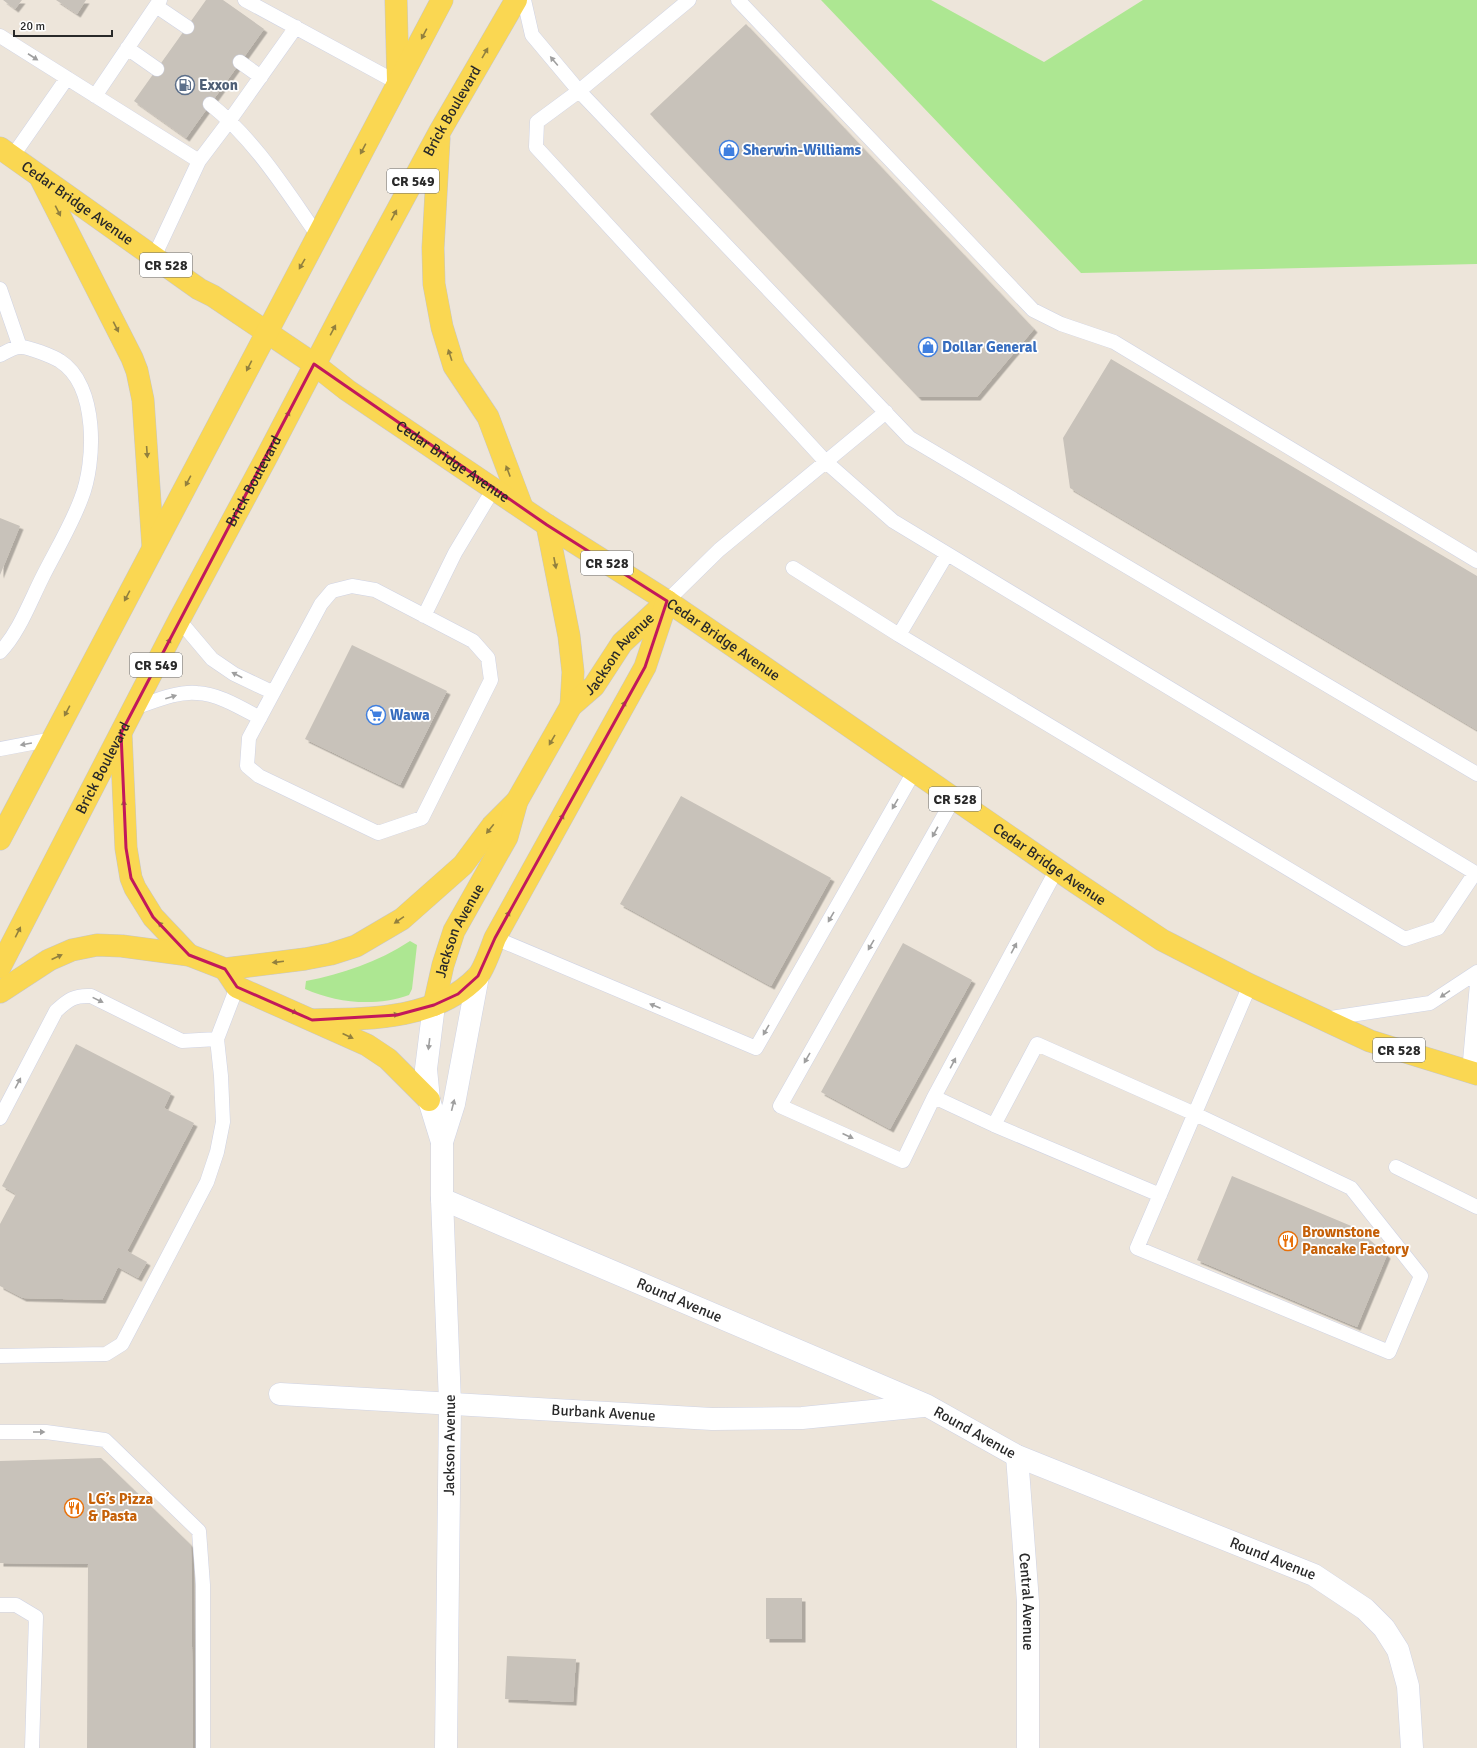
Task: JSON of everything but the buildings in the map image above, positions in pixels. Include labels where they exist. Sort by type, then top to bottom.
[{"type":"main road","points":[[396,0],[398,83]]},
{"type":"main road","points":[[0,839],[229,405],[266,331],[318,236],[442,0]]},
{"type":"main road","name":"Brick Boulevard","points":[[0,967],[179,620],[266,460],[314,364],[440,131],[516,0]]},
{"type":"main road","points":[[440,131],[433,248],[434,284],[442,327],[454,366],[488,417],[522,507]]},
{"type":"main road","name":"Cedar Bridge Avenue","points":[[6,152],[199,289],[213,296],[314,364],[347,390],[547,525],[667,601],[1162,940],[1250,985],[1370,1041],[1473,1073]]},
{"type":"main road","points":[[40,176],[132,358],[137,371],[143,400],[153,547]]},
{"type":"main road","points":[[547,525],[569,636],[573,672],[571,706]]},
{"type":"main road","name":"Jackson Avenue","points":[[434,1005],[443,965],[454,931],[507,837],[517,801],[571,706],[594,686],[622,644],[667,601]]},
{"type":"main road","name":"Jackson Avenue","points":[[478,976],[495,938],[645,667],[667,601]]},
{"type":"main road","points":[[121,733],[126,848],[131,878],[135,888],[153,917],[189,955]]},
{"type":"main road","points":[[0,992],[49,960],[72,950],[97,945],[122,946],[189,955],[225,969],[306,959],[331,954],[356,946],[402,919],[463,865],[492,826],[517,801]]},
{"type":"main road","points":[[225,969],[237,987],[367,1045],[388,1059],[429,1100]]},
{"type":"main road","points":[[312,1020],[358,1019],[397,1015],[434,1005],[458,994],[478,976]]},
{"type":"street","name":"Jackson Avenue","points":[[442,1142],[454,1104],[478,976]]},
{"type":"street","name":"Jackson Avenue","points":[[434,1005],[426,1069],[429,1100],[442,1142],[442,1199],[450,1403],[446,1748]]},
{"type":"street","name":"Round Avenue","points":[[442,1199],[926,1405],[1017,1456],[1314,1575],[1366,1608],[1384,1628],[1398,1650],[1408,1686],[1412,1748]]},
{"type":"street","name":"Burbank Avenue","points":[[280,1394],[712,1419],[802,1418],[926,1405]]},
{"type":"street","name":"Central Avenue","points":[[1017,1456],[1028,1602],[1028,1748]]},
{"type":"lane","points":[[245,0],[398,83]]},
{"type":"lane","points":[[524,0],[532,35],[579,91],[910,438],[1477,774]]},
{"type":"lane","points":[[688,0],[579,91],[537,122],[536,147],[826,462],[893,521],[1476,874],[1438,928],[1405,939],[899,635],[792,568]]},
{"type":"lane","points":[[738,0],[1033,310],[1061,324],[1114,342],[1477,561]]},
{"type":"lane","points":[[95,96],[158,3],[187,27]]},
{"type":"lane","points":[[154,257],[199,162],[296,28]]},
{"type":"lane","points":[[0,36],[199,162]]},
{"type":"lane","points":[[127,48],[157,69]]},
{"type":"lane","points":[[240,62],[261,77]]},
{"type":"lane","points":[[6,152],[67,78]]},
{"type":"lane","points":[[210,104],[230,120],[262,156],[318,236]]},
{"type":"lane","points":[[0,289],[20,347]]},
{"type":"lane","points":[[0,355],[20,347],[53,356],[64,364],[72,372],[82,387],[88,406],[91,438],[88,468],[82,499],[26,610],[2,647]]},
{"type":"lane","points":[[667,601],[719,550],[886,412]]},
{"type":"lane","points":[[424,616],[456,553],[494,488]]},
{"type":"lane","points":[[899,635],[947,554]]},
{"type":"lane","points":[[352,586],[375,590],[473,642],[488,658],[491,680],[422,818],[378,833],[258,776],[247,766],[249,738],[272,692],[321,604],[332,592],[352,586]]},
{"type":"lane","points":[[179,620],[212,659],[234,674],[272,692]]},
{"type":"lane","points":[[134,708],[183,693],[198,692],[220,698],[260,718]]},
{"type":"lane","points":[[0,748],[53,739]]},
{"type":"lane","points":[[495,938],[756,1048],[915,770]]},
{"type":"lane","points":[[954,798],[780,1106],[903,1161],[934,1097],[1057,869]]},
{"type":"lane","points":[[1324,1019],[1430,1003],[1477,972]]},
{"type":"lane","points":[[1473,1073],[1477,984]]},
{"type":"lane","points":[[994,1125],[1037,1044],[1195,1114],[1350,1188],[1421,1276],[1389,1352],[1137,1248],[1195,1114],[1250,985]]},
{"type":"lane","points":[[0,1356],[106,1354],[122,1344],[207,1182],[217,1152],[222,1122],[221,1076],[217,1039],[237,987]]},
{"type":"lane","points":[[0,1118],[56,1011],[69,1000],[80,995],[91,996],[182,1041],[217,1039]]},
{"type":"lane","points":[[934,1097],[994,1125],[1160,1195]]},
{"type":"lane","points":[[1396,1167],[1477,1207]]},
{"type":"lane","points":[[0,1432],[46,1432],[105,1440],[199,1532],[203,1585],[203,1748]]},
{"type":"lane","points":[[0,1606],[16,1605],[36,1617],[32,1748]]},
{"type":"highlighted area","points":[[314,364],[547,525],[667,601],[645,667],[495,938],[478,976],[458,994],[434,1005],[397,1015],[312,1020],[237,987],[225,969],[189,955],[153,917],[131,878],[126,848],[121,733]]},
{"type":"green space","points":[[821,0],[931,0],[1044,62],[1143,0],[1477,0],[1477,264],[1081,273]]},
{"type":"green space","points":[[410,941],[417,945],[412,989],[409,995],[383,1001],[356,1002],[330,998],[305,989],[306,981],[333,975],[373,961]]},
{"type":"place","name":"Exxon","points":[[185,85]]},
{"type":"place","name":"Sherwin-Williams","points":[[729,150]]},
{"type":"place","name":"Dollar General","points":[[928,347]]},
{"type":"place","name":"Wawa","points":[[376,715]]},
{"type":"place","name":"Brownstone Pancake Factory","points":[[1288,1241]]},
{"type":"place","name":"LG’s Pizza & Pasta","points":[[74,1508]]}]
